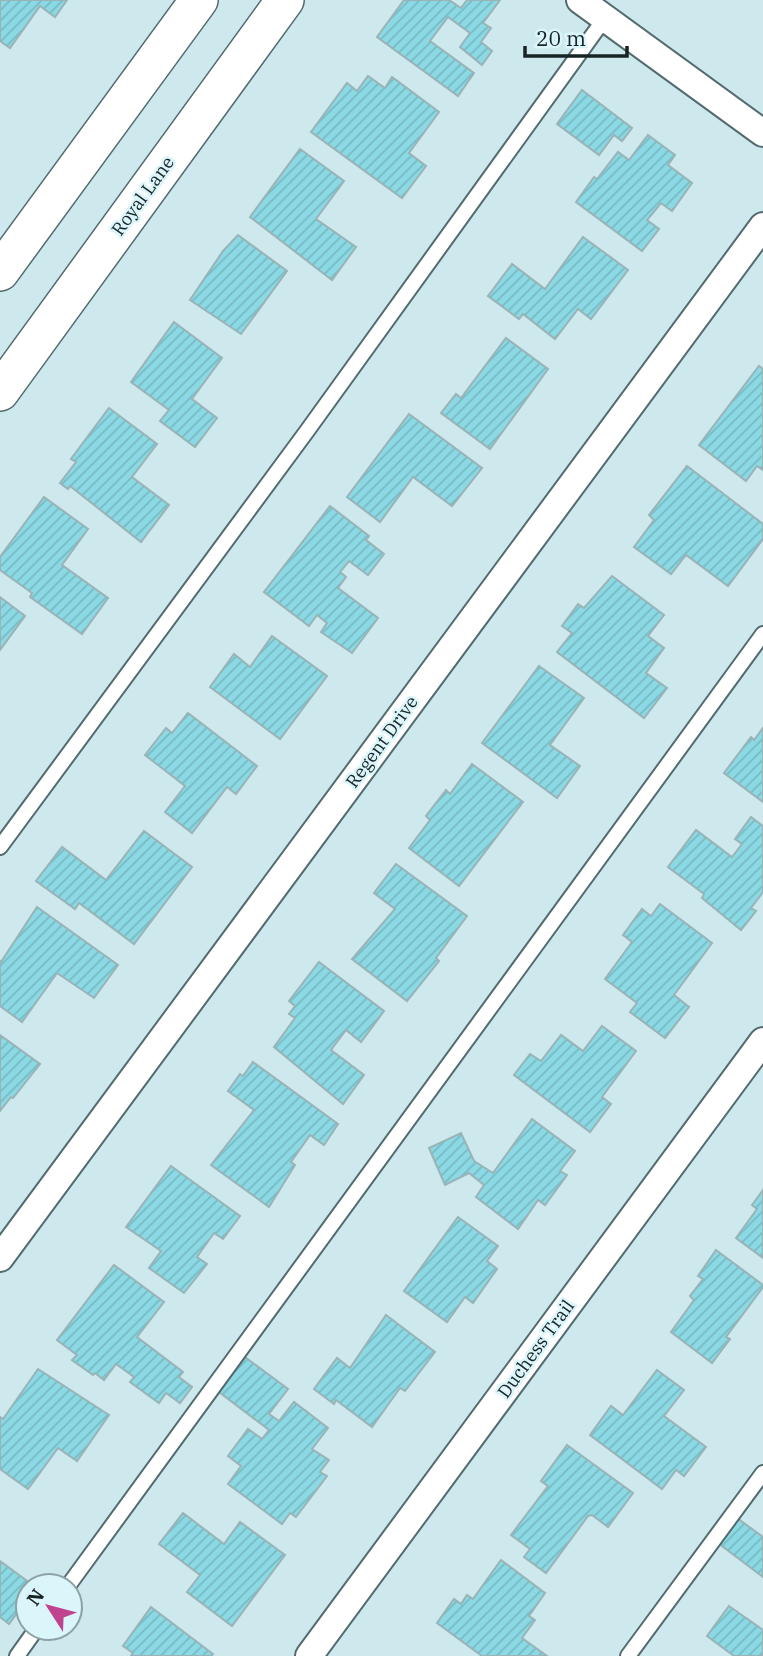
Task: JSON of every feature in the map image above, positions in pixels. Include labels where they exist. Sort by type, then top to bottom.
[{"type":"main road","points":[[0,272],[199,0]]},
{"type":"main road","name":"Royal Lane","points":[[0,392],[285,0]]},
{"type":"street","points":[[580,0],[763,133]]},
{"type":"street","name":"Regent Drive","points":[[0,1258],[763,226]]},
{"type":"street","name":"Duchess Trail","points":[[309,1656],[763,1041]]},
{"type":"lane","points":[[0,848],[307,431],[605,18]]},
{"type":"lane","points":[[78,1572],[763,634]]},
{"type":"lane","points":[[628,1656],[763,1473]]},
{"type":"building","points":[[0,0],[67,0],[55,17],[40,6],[10,48],[0,41]]},
{"type":"building","points":[[404,0],[449,0],[461,8],[467,0],[500,0],[483,23],[491,28],[481,42],[492,51],[482,65],[460,47],[470,33],[448,17],[430,41],[474,73],[458,96],[377,37]]},
{"type":"building","points":[[368,76],[385,88],[392,77],[439,112],[409,153],[426,166],[402,198],[311,132],[347,83],[357,91]]},
{"type":"building","points":[[582,90],[632,128],[622,141],[614,135],[599,155],[557,124]]},
{"type":"building","points":[[648,135],[675,155],[668,165],[692,183],[672,211],[661,203],[647,220],[659,229],[642,251],[576,202],[594,177],[597,179],[618,152],[629,160]]},
{"type":"building","points":[[300,149],[344,181],[316,219],[356,247],[332,280],[250,217]]},
{"type":"building","points":[[238,235],[287,271],[241,334],[190,300],[223,251]]},
{"type":"building","points":[[583,237],[628,270],[591,319],[578,309],[555,339],[523,314],[519,319],[488,296],[512,264],[545,289]]},
{"type":"building","points":[[174,322],[222,358],[192,399],[217,418],[195,447],[160,421],[169,410],[131,382]]},
{"type":"building","points":[[506,338],[548,369],[490,449],[441,413],[456,394],[461,398]]},
{"type":"building","points":[[759,366],[763,369],[763,470],[757,466],[746,481],[699,445]]},
{"type":"building","points":[[109,408],[157,444],[132,477],[169,505],[141,542],[70,486],[68,489],[60,483],[76,462],[71,459]]},
{"type":"building","points":[[409,414],[482,468],[452,506],[413,477],[380,522],[347,497]]},
{"type":"building","points":[[687,466],[763,524],[763,539],[728,586],[686,555],[671,574],[634,547],[654,520],[649,515]]},
{"type":"building","points":[[44,497],[88,529],[62,565],[108,598],[82,634],[30,597],[32,593],[0,570],[0,557]]},
{"type":"building","points":[[330,506],[369,536],[366,540],[384,554],[368,575],[349,561],[340,572],[346,577],[338,588],[378,618],[352,653],[321,632],[327,623],[317,615],[309,626],[264,592]]},
{"type":"building","points":[[612,576],[664,615],[648,636],[664,648],[646,673],[667,688],[644,718],[557,652],[572,633],[562,626],[578,604],[584,608]]},
{"type":"building","points":[[0,597],[25,616],[0,650]]},
{"type":"building","points":[[272,636],[327,676],[280,739],[210,687],[234,654],[250,667]]},
{"type":"building","points":[[539,666],[584,698],[550,745],[580,766],[557,798],[482,743]]},
{"type":"building","points":[[188,713],[257,766],[236,794],[227,787],[192,833],[165,812],[185,786],[145,755],[166,728],[172,733]]},
{"type":"building","points":[[763,728],[763,802],[724,773],[751,737],[754,740]]},
{"type":"building","points":[[472,764],[523,802],[459,886],[409,848],[430,820],[426,816],[446,790],[450,794]]},
{"type":"building","points":[[751,817],[763,826],[763,892],[751,908],[756,911],[741,930],[702,898],[704,894],[668,867],[696,830],[732,857],[742,844],[735,839]]},
{"type":"building","points":[[144,831],[192,867],[134,944],[79,903],[75,909],[36,881],[62,847],[106,880]]},
{"type":"building","points":[[396,864],[467,916],[436,958],[439,961],[407,1001],[352,959],[395,909],[374,893]]},
{"type":"building","points":[[660,904],[712,943],[674,995],[689,1007],[665,1038],[630,1012],[637,1003],[605,979],[632,942],[623,935],[642,909],[651,916]]},
{"type":"building","points":[[37,907],[118,965],[94,998],[57,973],[22,1022],[0,1006],[0,961]]},
{"type":"building","points":[[319,962],[384,1011],[361,1042],[346,1030],[331,1050],[364,1075],[343,1104],[274,1047],[295,1018],[289,1014],[295,1006],[289,1001]]},
{"type":"building","points":[[602,1026],[636,1051],[602,1097],[611,1104],[590,1132],[514,1075],[530,1054],[541,1061],[561,1035],[583,1051]]},
{"type":"building","points":[[0,1035],[40,1064],[0,1111]]},
{"type":"building","points":[[253,1062],[338,1124],[324,1145],[310,1135],[291,1162],[295,1165],[269,1207],[211,1165],[254,1110],[228,1091]]},
{"type":"building","points":[[532,1119],[575,1151],[560,1171],[567,1175],[545,1205],[538,1200],[518,1229],[476,1197],[484,1185],[469,1173],[445,1185],[429,1148],[461,1133],[474,1161],[493,1173]]},
{"type":"building","points":[[171,1166],[240,1216],[223,1239],[214,1233],[197,1257],[207,1264],[184,1293],[149,1268],[161,1251],[126,1227]]},
{"type":"building","points":[[763,1190],[763,1258],[736,1238],[757,1209],[752,1205]]},
{"type":"building","points":[[458,1217],[498,1246],[487,1261],[497,1269],[473,1303],[465,1297],[447,1322],[404,1291]]},
{"type":"building","points":[[716,1250],[763,1287],[726,1337],[730,1339],[712,1363],[671,1332],[694,1300],[690,1296],[703,1279],[698,1276]]},
{"type":"building","points":[[114,1265],[164,1302],[137,1337],[183,1372],[179,1377],[192,1387],[180,1403],[166,1393],[159,1403],[130,1382],[134,1377],[116,1364],[104,1380],[95,1373],[93,1375],[72,1360],[77,1355],[57,1340]]},
{"type":"building","points":[[386,1315],[435,1352],[405,1391],[400,1388],[372,1427],[336,1400],[334,1404],[314,1389],[337,1358],[350,1368]]},
{"type":"building","points":[[245,1357],[288,1389],[269,1414],[279,1421],[294,1402],[328,1428],[312,1449],[329,1460],[320,1472],[327,1476],[296,1517],[290,1513],[282,1524],[228,1484],[241,1466],[228,1456],[248,1429],[262,1439],[269,1430],[219,1392]]},
{"type":"building","points":[[38,1369],[109,1415],[77,1461],[58,1448],[28,1489],[0,1469],[0,1417],[3,1419]]},
{"type":"building","points":[[657,1370],[684,1390],[664,1416],[706,1447],[684,1476],[676,1470],[662,1489],[590,1435],[611,1406],[623,1415]]},
{"type":"building","points":[[567,1445],[633,1493],[608,1527],[592,1515],[588,1516],[546,1573],[524,1557],[530,1549],[511,1535],[548,1486],[541,1481]]},
{"type":"building","points":[[183,1513],[224,1544],[240,1522],[285,1555],[232,1626],[187,1592],[200,1575],[159,1544]]},
{"type":"building","points":[[733,1515],[763,1537],[763,1577],[714,1540]]},
{"type":"building","points":[[501,1560],[545,1593],[529,1616],[535,1620],[522,1638],[547,1656],[482,1656],[437,1623],[454,1599],[461,1604],[467,1595],[473,1599]]},
{"type":"building","points":[[0,1561],[15,1572],[14,1617],[9,1624],[0,1617]]},
{"type":"building","points":[[729,1606],[763,1630],[763,1656],[734,1656],[707,1636]]},
{"type":"building","points":[[151,1607],[213,1654],[131,1656],[133,1653],[123,1646]]}]
